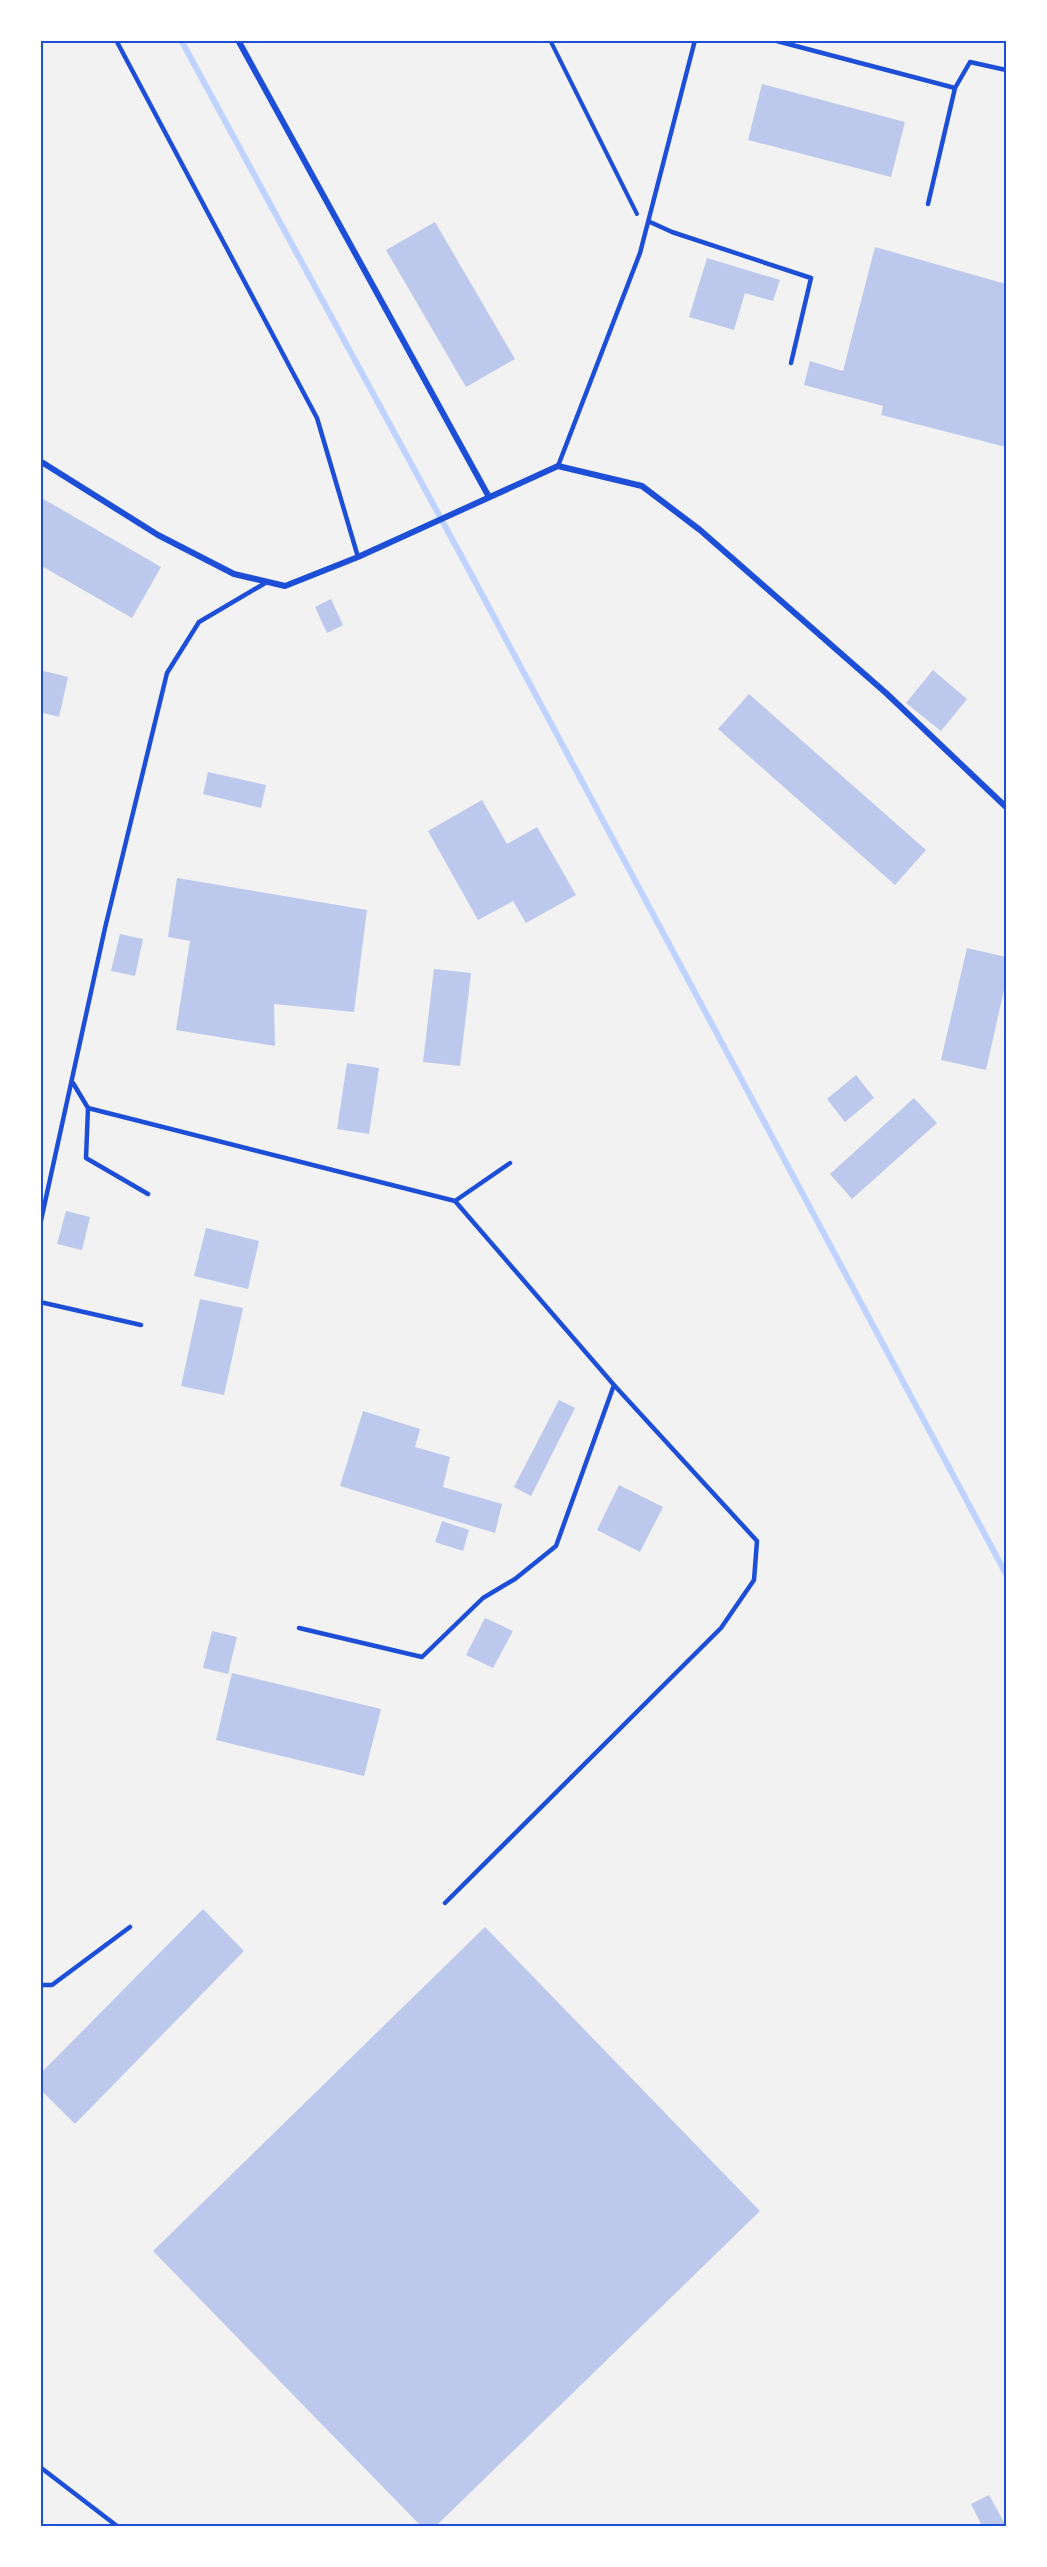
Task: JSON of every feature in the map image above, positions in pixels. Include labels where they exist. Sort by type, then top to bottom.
[{"type":"street","points":[[238,40],[489,497]]},
{"type":"street","points":[[40,461],[158,535],[234,574],[285,586],[407,536],[558,466],[642,486],[700,530],[886,693],[1006,807]]},
{"type":"lane","points":[[116,40],[317,418],[358,557]]},
{"type":"lane","points":[[558,466],[650,222],[695,40]]},
{"type":"lane","points":[[772,40],[955,88]]},
{"type":"lane","points":[[928,204],[955,88],[970,62],[1006,70]]},
{"type":"lane","points":[[650,222],[672,232],[811,278],[791,363]]},
{"type":"lane","points":[[40,1225],[73,1083],[105,928],[167,673],[199,622],[267,582]]},
{"type":"lane","points":[[73,1083],[88,1108],[86,1158],[148,1194]]},
{"type":"lane","points":[[88,1108],[455,1202],[614,1385],[757,1541],[754,1580],[721,1628],[445,1903]]},
{"type":"lane","points":[[455,1202],[510,1163]]},
{"type":"lane","points":[[40,1302],[141,1325]]},
{"type":"lane","points":[[299,1628],[422,1657],[483,1598],[515,1579],[556,1545],[614,1385]]},
{"type":"lane","points":[[40,1985],[52,1985],[130,1927]]},
{"type":"lane","points":[[40,2467],[117,2526]]},
{"type":"path","points":[[550,40],[646,234]]},
{"type":"building","points":[[762,84],[905,122],[891,177],[748,140]]},
{"type":"building","points":[[435,222],[515,359],[466,387],[386,250]]},
{"type":"building","points":[[875,247],[1006,284],[1006,447],[881,415],[883,406],[804,385],[810,361],[843,371]]},
{"type":"building","points":[[707,258],[780,280],[773,301],[745,293],[734,330],[689,317]]},
{"type":"building","points":[[40,497],[161,567],[132,618],[40,565]]},
{"type":"building","points":[[331,599],[343,625],[327,633],[315,607]]},
{"type":"building","points":[[40,670],[68,677],[59,717],[40,712]]},
{"type":"building","points":[[933,670],[967,699],[941,731],[906,703]]},
{"type":"building","points":[[749,694],[926,850],[895,885],[718,729]]},
{"type":"building","points":[[208,772],[266,785],[261,808],[203,794]]},
{"type":"building","points":[[482,800],[507,844],[537,827],[576,895],[526,923],[513,901],[478,920],[428,831]]},
{"type":"building","points":[[177,878],[367,910],[354,1012],[274,1004],[275,1046],[176,1030],[190,941],[168,937]]},
{"type":"building","points":[[120,934],[143,939],[135,976],[111,971]]},
{"type":"building","points":[[967,948],[1006,957],[1006,981],[986,1070],[941,1060]]},
{"type":"building","points":[[434,969],[471,973],[460,1066],[423,1062]]},
{"type":"building","points":[[347,1063],[379,1068],[369,1134],[337,1129]]},
{"type":"building","points":[[856,1075],[874,1098],[845,1122],[827,1099]]},
{"type":"building","points":[[914,1098],[937,1123],[852,1199],[830,1174]]},
{"type":"building","points":[[66,1211],[90,1217],[82,1250],[57,1244]]},
{"type":"building","points":[[206,1228],[259,1241],[248,1289],[194,1276]]},
{"type":"building","points":[[200,1299],[243,1308],[224,1395],[181,1386]]},
{"type":"building","points":[[559,1400],[575,1408],[531,1496],[514,1487]]},
{"type":"building","points":[[363,1411],[420,1429],[415,1447],[450,1457],[443,1487],[502,1504],[495,1533],[340,1486]]},
{"type":"building","points":[[619,1485],[663,1507],[640,1552],[597,1530]]},
{"type":"building","points":[[442,1521],[469,1530],[463,1551],[435,1542]]},
{"type":"building","points":[[485,1618],[513,1631],[493,1668],[466,1655]]},
{"type":"building","points":[[212,1631],[237,1637],[228,1674],[203,1668]]},
{"type":"building","points":[[232,1673],[381,1709],[364,1776],[216,1740]]},
{"type":"building","points":[[203,1909],[244,1951],[75,2124],[40,2089],[40,2074]]},
{"type":"building","points":[[485,1927],[760,2211],[436,2526],[421,2526],[153,2251]]},
{"type":"building","points":[[989,2495],[1006,2526],[982,2526],[971,2504]]},
{"type":"waterway","points":[[181,40],[470,572],[1006,1574]]}]
